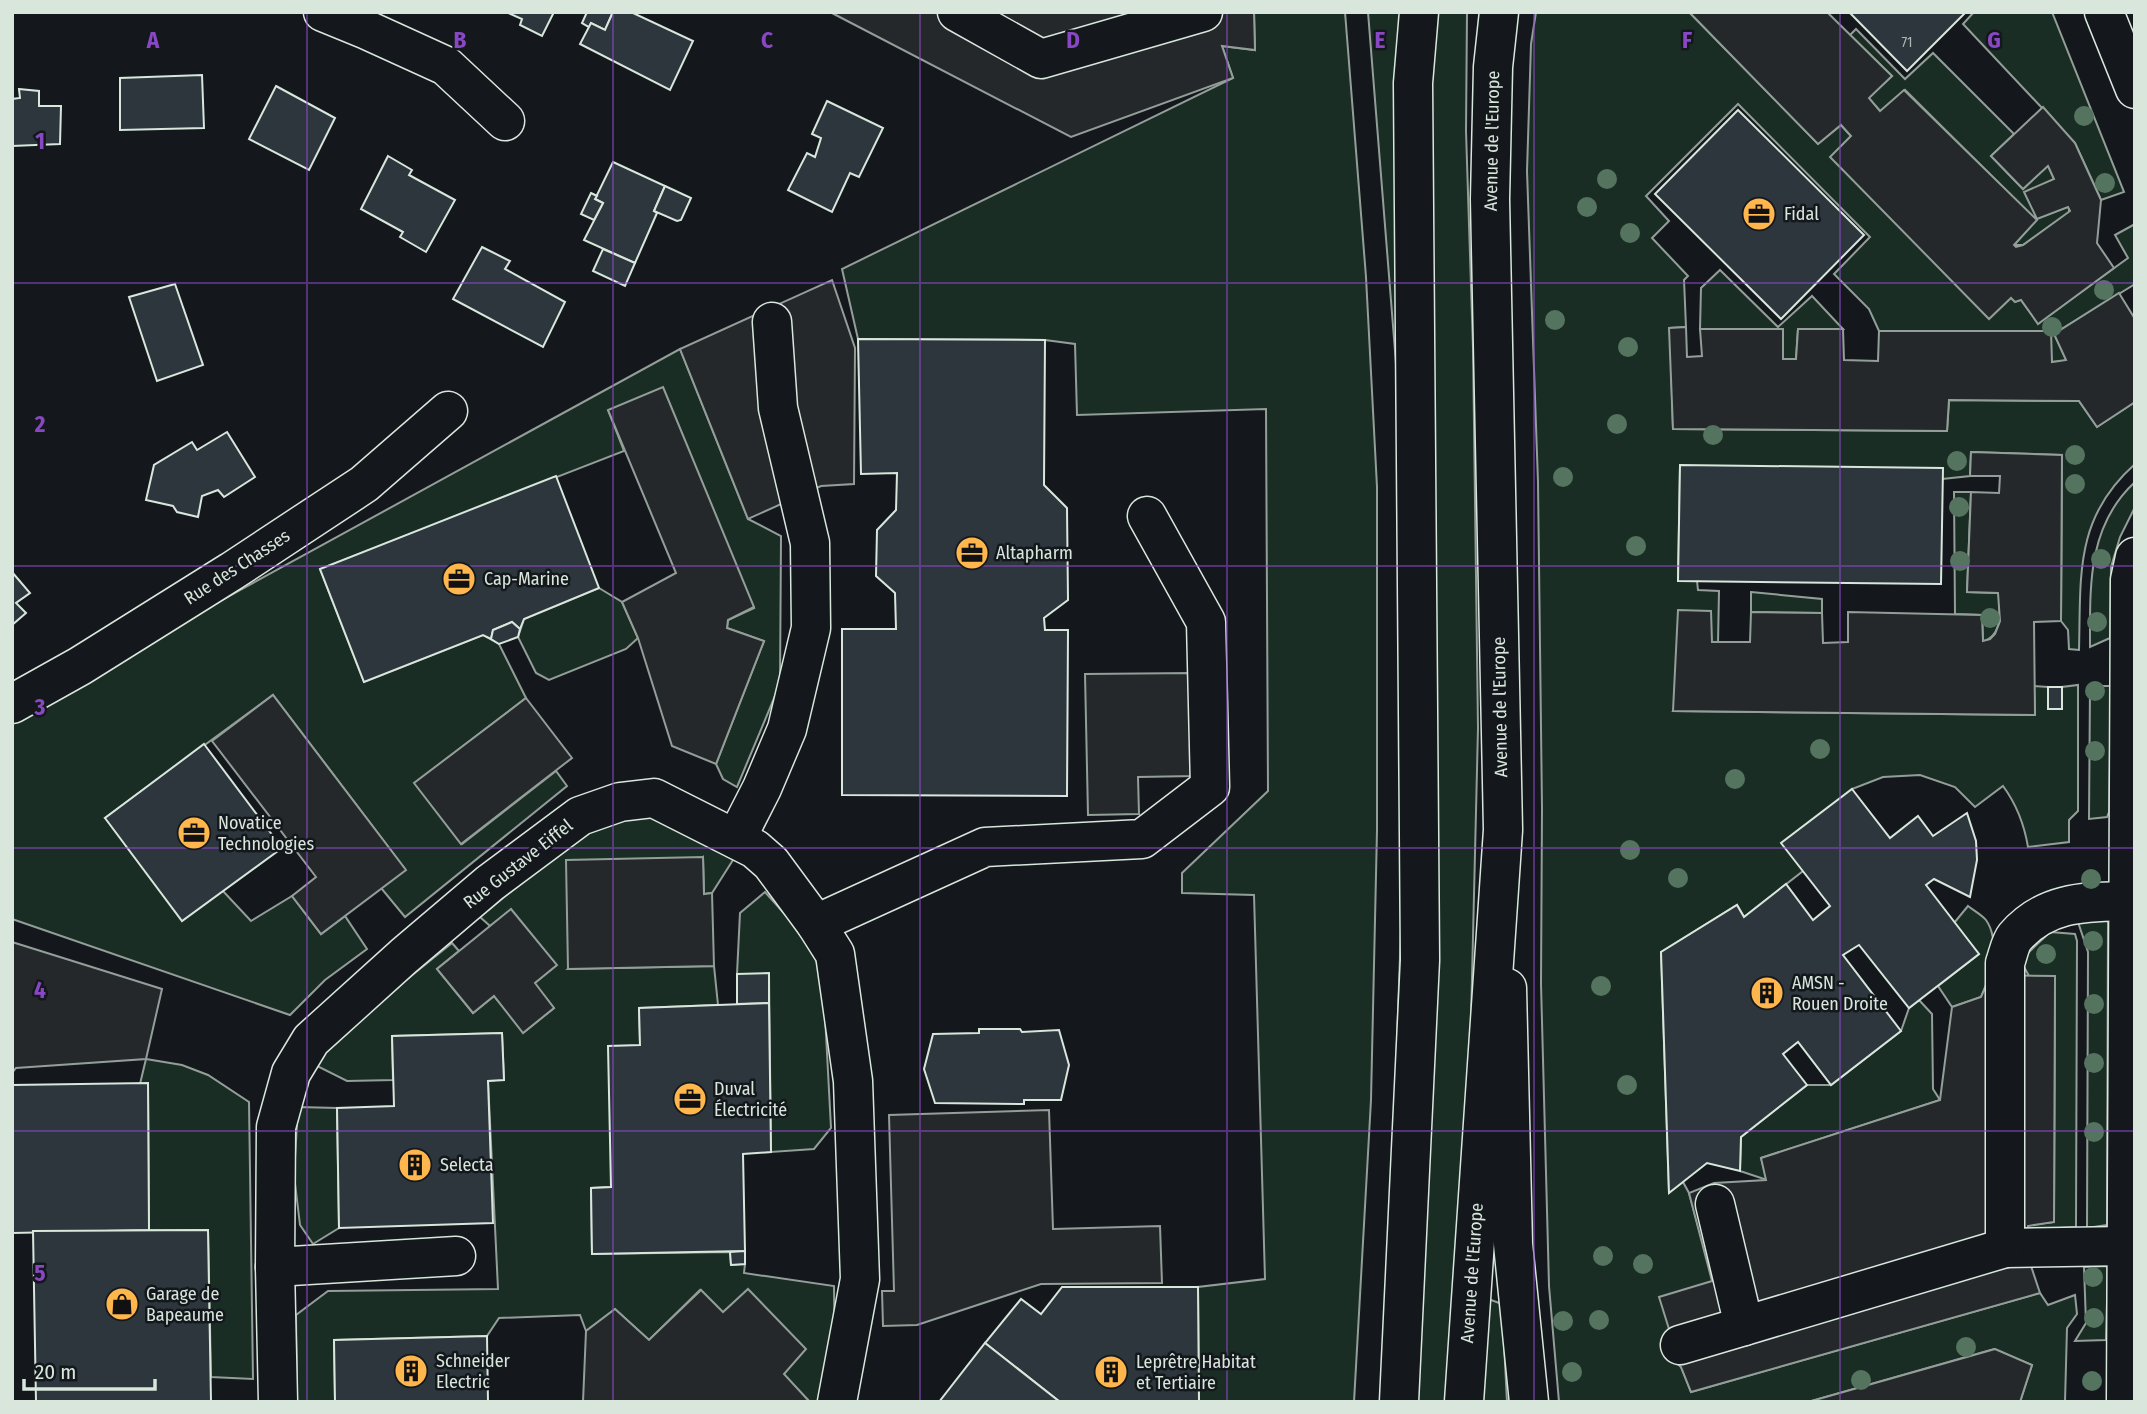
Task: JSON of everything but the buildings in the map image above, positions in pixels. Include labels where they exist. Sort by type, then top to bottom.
[{"type":"street","points":[[323,12],[446,66],[505,121]]},
{"type":"street","points":[[957,12],[1041,59],[1203,12]]},
{"type":"street","points":[[1399,1402],[1420,960],[1413,83],[1419,12]]},
{"type":"street","name":"Avenue de l'Europe","points":[[1464,1402],[1503,831],[1490,200],[1493,67],[1499,12]]},
{"type":"street","points":[[2104,12],[2127,50],[2135,89]]},
{"type":"street","points":[[736,839],[762,788],[787,729],[811,628],[810,543],[778,408],[772,322]]},
{"type":"street","name":"Rue des Chasses","points":[[12,704],[104,651],[364,484],[448,411]]},
{"type":"street","points":[[816,924],[985,847],[1142,839],[1210,787],[1206,622],[1147,516]]},
{"type":"street","points":[[2126,1402],[2130,580],[2135,557]]},
{"type":"street","name":"Rue Gustave Eiffel","points":[[278,1402],[276,1127],[291,1073],[311,1040],[490,883],[580,816],[620,802],[654,798],[755,849],[771,863],[835,954],[853,1081],[860,1279],[837,1402]]},
{"type":"street","points":[[1503,831],[1513,1244],[1528,1402]]},
{"type":"street","points":[[2005,1248],[2005,963],[2014,938],[2047,911],[2074,903],[2128,901]]},
{"type":"street","points":[[1715,1204],[1744,1326]]},
{"type":"street","points":[[1680,1345],[2005,1248],[2127,1246]]},
{"type":"street","points":[[275,1267],[456,1256]]},
{"type":"green space","points":[[1254,12],[1345,12],[1366,277],[1377,487],[1377,830],[1371,1100],[1354,1402],[1199,1402],[1198,1287],[1265,1279],[1254,895],[1182,893],[1182,873],[1268,791],[1266,409],[1077,415],[1075,344],[1045,340],[858,339],[842,269],[1233,78],[1222,46],[1255,50]]},
{"type":"green space","points":[[1368,12],[1407,12],[1411,726],[1386,1350],[1403,872],[1397,376]]},
{"type":"green space","points":[[1435,12],[1467,12],[1466,131],[1473,348],[1478,728],[1470,1062],[1454,1402],[1412,1402],[1424,239]]},
{"type":"green space","points":[[1536,12],[1689,12],[1818,144],[1841,125],[1851,136],[1831,157],[2011,297],[2021,300],[2038,323],[2128,258],[2115,235],[2135,224],[2135,284],[2054,334],[2067,361],[2051,362],[2050,331],[1879,331],[1869,309],[1834,274],[1870,237],[1738,104],[1646,196],[1669,221],[1652,238],[1688,276],[1684,280],[1686,327],[1670,328],[1673,429],[1947,431],[1949,400],[2079,401],[2097,427],[2135,402],[2135,464],[2115,484],[2101,505],[2085,550],[2080,597],[2079,650],[2069,649],[2068,630],[2061,621],[2062,455],[1971,452],[1970,476],[1942,479],[1680,466],[1678,581],[1697,581],[1698,590],[1719,591],[1718,643],[1711,642],[1673,711],[2035,715],[2034,686],[2048,687],[2048,709],[2062,709],[2062,687],[2078,685],[2078,811],[2069,820],[2069,842],[2028,847],[2019,815],[2003,786],[1975,807],[1955,787],[1920,775],[1883,777],[1852,789],[1803,871],[1744,917],[1737,905],[1661,952],[1669,1192],[1683,1182],[1689,1193],[1713,1281],[1669,1329],[1665,1350],[1681,1367],[1691,1392],[2040,1293],[2048,1305],[2075,1295],[2077,1314],[2067,1328],[2065,1402],[2020,1402],[2032,1365],[1994,1349],[1808,1402],[1559,1402],[1549,1286],[1541,984],[1538,482],[1527,171],[1531,44]]},
{"type":"green space","points":[[1974,12],[2052,12],[2124,192],[2101,200],[2075,143],[1963,24]]},
{"type":"green space","points":[[1856,29],[1905,79],[1933,53],[2014,134],[1991,156],[2023,189],[2048,165],[2054,179],[2038,218],[2069,206],[2069,214],[2023,245],[2014,245],[2036,220],[1905,90],[1881,112],[1868,98],[1892,76],[1850,35]]},
{"type":"green space","points":[[1720,270],[1778,327],[1812,296],[1843,329],[1798,329],[1796,359],[1783,359],[1783,329],[1700,329],[1701,288]]},
{"type":"green space","points":[[680,349],[748,519],[781,536],[780,684],[737,787],[723,779],[716,764],[764,641],[727,628],[728,620],[754,608],[608,410],[624,451],[320,569],[364,682],[483,635],[499,644],[526,698],[415,783],[462,844],[556,771],[567,786],[405,917],[381,888],[405,869],[273,695],[105,818],[223,891],[251,921],[292,896],[321,934],[345,916],[367,949],[325,980],[290,1015],[12,919],[12,715]]},
{"type":"green space","points":[[2135,482],[2135,507],[2120,537],[2111,567],[2110,638],[2090,647],[2094,558],[2108,518],[2119,499]]},
{"type":"green space","points":[[1954,492],[1971,492],[1967,592],[1999,593],[1999,622],[1994,634],[1983,642],[1982,615],[1955,614]]},
{"type":"green space","points":[[599,588],[622,602],[638,638],[626,649],[549,680],[536,673],[518,637],[524,619]]},
{"type":"green space","points":[[1751,592],[1822,599],[1822,613],[1751,612]]},
{"type":"green space","points":[[2090,686],[2111,686],[2109,812],[2107,817],[2089,819]]},
{"type":"green space","points":[[645,815],[693,826],[733,860],[712,893],[704,894],[703,857],[568,969],[714,966],[718,1005],[639,1008],[640,1045],[611,1187],[591,1188],[592,1254],[730,1252],[731,1265],[745,1264],[744,1273],[834,1286],[835,1365],[827,1402],[807,1402],[808,1400],[700,1290],[649,1340],[615,1309],[586,1331],[580,1315],[499,1318],[487,1336],[334,1340],[335,1402],[297,1402],[296,1315],[328,1291],[498,1289],[488,1081],[504,1079],[502,1033],[392,1036],[393,1080],[347,1081],[315,1065],[339,1034],[452,943],[459,951],[437,969],[473,1013],[494,996],[524,1032],[554,1008],[534,983],[556,965],[511,910],[490,926],[480,917],[593,824]]},
{"type":"green space","points":[[765,892],[808,940],[823,978],[831,1128],[814,1149],[771,1152],[769,974],[737,974],[740,913]]},
{"type":"green space","points":[[1968,906],[1984,918],[1990,929],[1993,938],[1992,959],[1981,997],[1952,1007],[1938,986],[1979,954],[1954,923]]},
{"type":"green space","points":[[2077,919],[2108,920],[2107,1225],[2087,1228],[2088,952]]},
{"type":"green space","points":[[2050,932],[2075,934],[2077,941],[2076,1227],[2028,1230],[2028,1225],[2054,1222],[2055,976],[2029,976],[2023,965],[2027,954]]},
{"type":"green space","points":[[1919,1000],[1932,1014],[1933,1089],[1940,1100],[1761,1158],[1767,1180],[1740,1171],[1741,1137],[1807,1085],[1831,1085],[1901,1031],[1909,1008]]},
{"type":"green space","points":[[146,1059],[182,1065],[208,1075],[249,1102],[253,1379],[211,1377],[208,1230],[149,1230],[148,1084],[140,1084]]},
{"type":"green space","points":[[298,1107],[337,1108],[339,1228],[313,1244],[300,1225],[294,1175]]},
{"type":"green space","points":[[2108,1266],[2106,1340],[2075,1341],[2086,1323],[2084,1267]]},
{"type":"green space","points":[[1491,1300],[1502,1304],[1507,1402],[1477,1402],[1484,1304]]},
{"type":"shaded area","points":[[830,12],[1254,12],[1255,50],[1222,46],[1233,78],[1071,137]]},
{"type":"shaded area","points":[[1689,12],[1827,12],[1892,76],[1869,98],[1880,111],[1904,90],[2037,220],[2014,245],[2016,247],[2023,245],[2070,211],[2068,207],[2037,219],[2024,192],[2054,179],[2048,166],[2023,189],[1991,156],[2043,107],[2075,143],[2101,200],[2097,243],[2114,268],[2038,324],[2021,300],[2015,302],[2011,298],[1989,319],[1830,157],[1851,136],[1841,125],[1818,144]]},
{"type":"shaded area","points":[[832,280],[855,348],[854,484],[821,486],[748,519],[680,349]]},
{"type":"shaded area","points":[[2119,293],[2135,319],[2135,402],[2097,427],[2079,401],[1949,400],[1947,431],[1673,429],[1669,328],[1686,327],[1687,357],[1702,356],[1700,329],[1783,329],[1783,359],[1796,359],[1798,329],[1843,329],[1844,360],[1878,361],[1879,331],[2051,331],[2052,362],[2066,360],[2054,334]]},
{"type":"shaded area","points":[[663,387],[754,607],[728,620],[727,628],[764,641],[716,764],[672,746],[638,638],[622,602],[676,573],[608,410]]},
{"type":"shaded area","points":[[1971,452],[2062,455],[2061,621],[2034,622],[2035,715],[1673,711],[1678,610],[1711,611],[1712,642],[1750,642],[1751,612],[1822,613],[1823,643],[1848,642],[1848,612],[1982,615],[1983,641],[1990,639],[2000,621],[1998,593],[1967,592],[1971,492],[1999,493],[2000,476],[1970,476]]},
{"type":"shaded area","points":[[1192,673],[1194,776],[1138,777],[1139,814],[1088,815],[1085,674]]},
{"type":"shaded area","points":[[273,695],[406,870],[321,934],[292,896],[316,877],[212,741]]},
{"type":"shaded area","points":[[526,698],[572,758],[461,844],[414,783]]},
{"type":"shaded area","points":[[703,857],[704,894],[712,893],[714,966],[568,969],[566,860]]},
{"type":"shaded area","points":[[511,909],[557,965],[535,983],[554,1008],[523,1033],[494,996],[473,1013],[437,969]]},
{"type":"shaded area","points":[[12,942],[162,989],[146,1059],[16,1068],[12,1073]]},
{"type":"shaded area","points":[[1991,975],[2055,976],[2054,1222],[2028,1226],[2030,1263],[2040,1293],[1691,1392],[1681,1367],[1665,1350],[1669,1329],[1659,1297],[1712,1281],[1689,1193],[1714,1183],[1766,1180],[1761,1158],[1940,1100],[1952,1007],[1981,997]]},
{"type":"shaded area","points":[[1049,1110],[1053,1229],[1160,1226],[1162,1283],[1041,1284],[917,1325],[883,1326],[882,1291],[894,1291],[889,1115]]},
{"type":"shaded area","points":[[748,1289],[806,1349],[784,1374],[807,1402],[583,1402],[586,1331],[615,1309],[649,1340],[701,1290],[723,1312]]},
{"type":"shaded area","points":[[1995,1349],[2032,1365],[2020,1402],[1808,1402]]},
{"type":"place","name":"Fidal","points":[[1759,214]]},
{"type":"place","name":"Altapharm","points":[[972,553]]},
{"type":"place","name":"Cap-Marine","points":[[459,579]]},
{"type":"place","name":"Novatice Technologies","points":[[194,833]]},
{"type":"place","name":"AMSN - Rouen Droite","points":[[1767,993]]},
{"type":"place","name":"Duval Électricité","points":[[690,1099]]},
{"type":"place","name":"Selecta","points":[[415,1165]]},
{"type":"place","name":"Garage de Bapeaume","points":[[122,1304]]},
{"type":"place","name":"Schneider Electric","points":[[411,1371]]},
{"type":"place","name":"Leprêtre Habitat et Tertiaire","points":[[1111,1372]]}]
